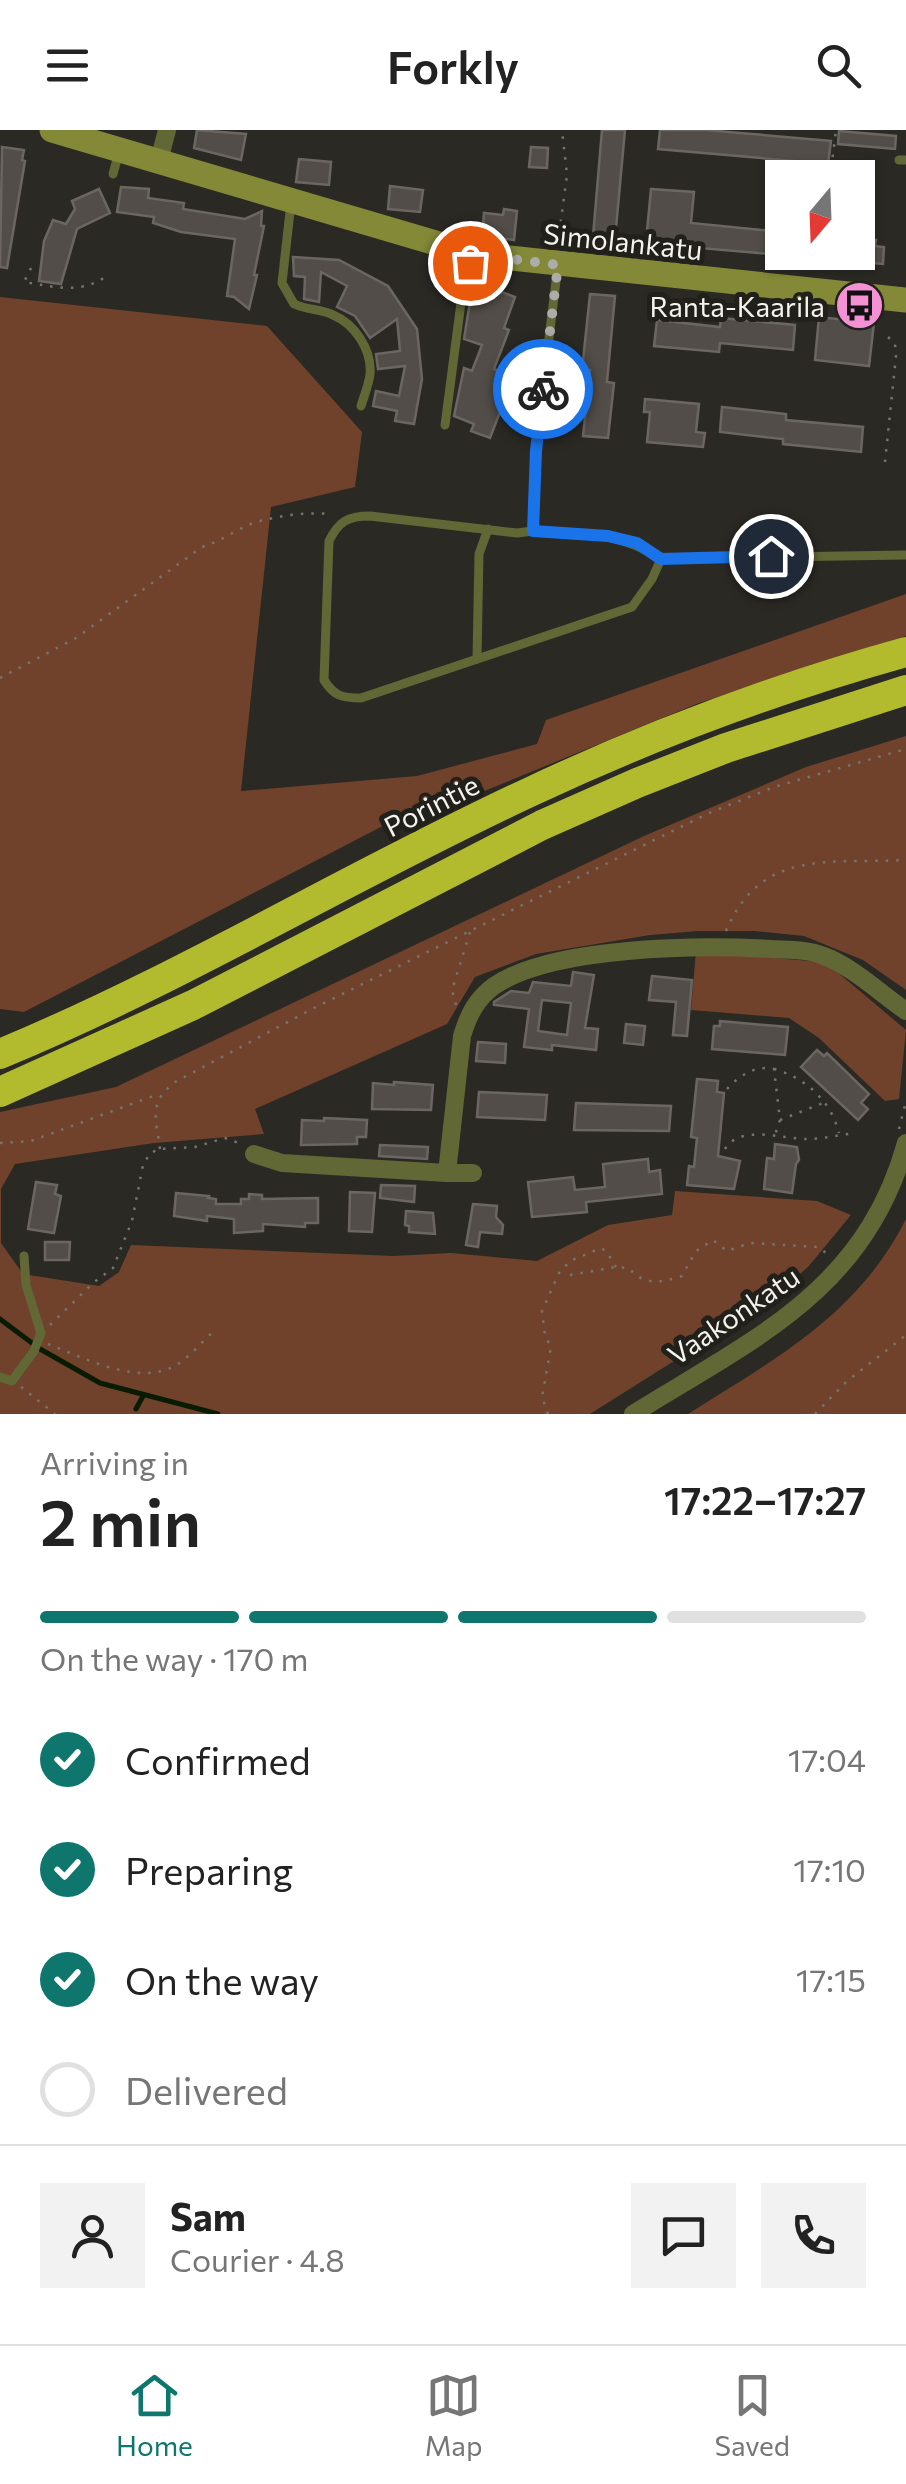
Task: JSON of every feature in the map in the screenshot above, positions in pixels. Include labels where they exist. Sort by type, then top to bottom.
[{"type":"highway","name":"Porintie","points":[[0,1054],[176,974],[510,802],[626,748],[829,674],[906,652]]},
{"type":"highway","points":[[0,1092],[194,1005],[438,877],[636,783],[726,748],[906,690]]},
{"type":"street","name":"Simolankatu","points":[[52,130],[116,162],[158,161],[473,254],[906,300]]},
{"type":"street","points":[[158,161],[168,130]]},
{"type":"street","points":[[446,1172],[460,1048],[468,1016],[480,998],[497,984],[576,958],[721,947],[822,955],[906,1011]]},
{"type":"street","name":"Vaakonkatu","points":[[633,1414],[785,1319],[813,1296],[846,1262],[879,1214],[897,1176],[906,1143]]},
{"type":"street","points":[[254,1154],[282,1163],[473,1173]]},
{"type":"lane","points":[[292,200],[282,283],[294,304],[329,313],[346,322],[359,337],[368,354],[370,374],[361,406]]},
{"type":"lane","points":[[445,425],[462,295],[473,254]]},
{"type":"lane","points":[[533,531],[536,451],[557,265]]},
{"type":"lane","points":[[661,559],[632,607],[361,698],[341,698],[330,691],[324,680],[329,541],[336,527],[350,516],[608,536],[637,543],[661,559],[906,555]]},
{"type":"lane","points":[[477,659],[479,554],[488,529]]},
{"type":"lane","points":[[0,1377],[12,1381],[38,1342],[24,1256]]},
{"type":"path","points":[[557,265],[567,175],[562,130]]},
{"type":"path","points":[[832,160],[836,130]]},
{"type":"path","points":[[31,268],[24,282],[51,286],[85,288],[108,274]]},
{"type":"path","points":[[886,334],[895,344],[896,356],[886,462]]},
{"type":"path","points":[[0,678],[76,638],[202,547],[259,521],[305,512],[350,516]]},
{"type":"path","points":[[0,1143],[31,1141],[160,1094],[175,1082],[296,1018],[709,813],[774,787],[906,749]]},
{"type":"path","points":[[721,947],[741,900],[753,886],[772,874],[810,865],[906,860]]},
{"type":"path","points":[[468,1016],[454,1000],[452,990],[471,931]]},
{"type":"path","points":[[774,1069],[780,1120],[774,1136]]},
{"type":"path","points":[[727,1089],[752,1070],[774,1069],[801,1080],[825,1102],[835,1114],[840,1134]]},
{"type":"path","points":[[160,1094],[155,1107],[160,1149]]},
{"type":"path","points":[[780,1120],[825,1102]]},
{"type":"path","points":[[724,1149],[737,1138],[809,1139],[854,1132]]},
{"type":"path","points":[[213,1332],[176,1366],[145,1372],[125,1372],[38,1342],[113,1268],[132,1222],[143,1165],[150,1153],[195,1147],[224,1138],[238,1141],[254,1154]]},
{"type":"path","points":[[570,1275],[628,1268],[636,1276],[660,1284],[682,1276],[696,1251],[713,1240],[728,1250],[750,1243],[818,1248],[846,1262]]},
{"type":"path","points":[[548,1414],[542,1397],[551,1346],[544,1336],[542,1311],[558,1273],[570,1260],[601,1248],[608,1252],[616,1267]]},
{"type":"path","points":[[815,1414],[846,1382],[906,1335]]},
{"type":"path","points":[[12,1381],[53,1414]]},
{"type":"shaded area","points":[[0,297],[267,326],[362,432],[355,487],[271,507],[241,791],[417,776],[537,744],[546,720],[906,594],[906,636],[699,703],[482,792],[404,815],[24,1012],[0,1009]]},
{"type":"shaded area","points":[[906,736],[906,990],[863,960],[804,936],[755,931],[650,935],[536,954],[475,977],[447,1024],[255,1109],[264,1134],[154,1143],[15,1164],[1,1189],[1,1243],[23,1274],[99,1286],[119,1272],[131,1245],[394,1256],[451,1253],[537,1261],[608,1225],[672,1215],[675,1191],[817,1201],[851,1215],[808,1267],[766,1303],[590,1414],[0,1414],[0,1112],[116,1087],[644,836],[806,767]]},
{"type":"shaded area","points":[[696,951],[820,962],[836,971],[906,1030],[899,1099],[885,1101],[819,1038],[789,1018],[691,1010]]},
{"type":"shaded area","points":[[906,1219],[906,1414],[688,1414],[783,1353],[839,1309],[864,1283]]},
{"type":"building","points":[[197,130],[246,134],[241,160],[194,148]]},
{"type":"building","points":[[602,130],[625,130],[614,250],[592,248]]},
{"type":"building","points":[[660,130],[831,141],[829,160],[658,149]]},
{"type":"building","points":[[839,131],[896,136],[895,149],[838,144]]},
{"type":"building","points":[[2,147],[24,150],[25,161],[7,268],[0,267]]},
{"type":"building","points":[[531,147],[548,148],[547,168],[529,167]]},
{"type":"building","points":[[299,159],[331,162],[329,185],[296,182]]},
{"type":"building","points":[[390,186],[423,190],[420,212],[388,209]]},
{"type":"building","points":[[121,187],[149,189],[148,198],[184,203],[183,209],[245,219],[262,211],[264,226],[249,309],[227,296],[235,239],[181,232],[153,223],[154,217],[117,212]]},
{"type":"building","points":[[99,189],[110,213],[77,229],[61,284],[39,281],[44,241],[53,220],[66,224],[75,209],[72,201]]},
{"type":"building","points":[[651,189],[694,192],[691,223],[765,230],[765,254],[689,247],[688,256],[645,252]]},
{"type":"building","points":[[504,209],[517,211],[514,240],[482,236],[484,213],[503,215]]},
{"type":"building","points":[[875,246],[884,247],[883,264],[875,263]]},
{"type":"building","points":[[293,257],[339,260],[388,286],[417,329],[422,379],[414,424],[395,421],[397,411],[373,406],[376,391],[399,396],[405,366],[378,369],[376,354],[400,351],[397,319],[370,338],[355,316],[337,307],[347,286],[321,272],[319,302],[304,299],[305,277],[294,276]]},
{"type":"building","points":[[472,289],[494,298],[497,290],[515,297],[504,328],[509,330],[494,369],[508,375],[497,405],[502,407],[490,438],[471,431],[474,424],[454,416],[464,368],[472,371],[482,345],[464,339]]},
{"type":"building","points":[[590,294],[615,296],[607,382],[614,383],[608,438],[583,436],[590,370],[582,370]]},
{"type":"building","points":[[819,317],[874,323],[869,366],[815,360]]},
{"type":"building","points":[[721,318],[795,325],[793,350],[720,343],[719,352],[654,346],[657,320],[720,327]]},
{"type":"building","points":[[645,399],[699,404],[696,432],[705,433],[703,447],[647,442],[650,412],[644,412]]},
{"type":"building","points":[[722,407],[786,414],[786,420],[863,427],[861,452],[783,444],[783,439],[720,432]]},
{"type":"building","points":[[573,972],[594,975],[585,1028],[598,1029],[596,1050],[552,1045],[552,1050],[524,1047],[529,1009],[494,1005],[511,991],[529,993],[533,982],[571,986]],"holes":[[[542,1000],[571,1003],[567,1035],[538,1031]]]},
{"type":"building","points":[[652,976],[692,980],[687,1036],[673,1035],[676,1002],[649,1000]]},
{"type":"building","points":[[720,1021],[788,1027],[785,1055],[712,1049],[714,1026],[720,1026]]},
{"type":"building","points":[[626,1024],[645,1026],[643,1045],[624,1043]]},
{"type":"building","points":[[478,1042],[506,1044],[505,1063],[476,1061]]},
{"type":"building","points":[[817,1050],[824,1056],[827,1053],[869,1094],[861,1103],[868,1109],[858,1120],[801,1067]]},
{"type":"building","points":[[697,1079],[718,1081],[717,1092],[724,1093],[718,1156],[740,1161],[734,1189],[687,1185],[689,1166],[694,1167],[697,1138],[691,1137]]},
{"type":"building","points":[[373,1083],[433,1085],[431,1110],[372,1109]]},
{"type":"building","points":[[479,1092],[547,1095],[545,1120],[477,1117]]},
{"type":"building","points":[[576,1103],[671,1106],[669,1131],[574,1130]]},
{"type":"building","points":[[302,1120],[367,1120],[366,1137],[357,1137],[357,1144],[301,1145]]},
{"type":"building","points":[[775,1144],[797,1147],[799,1160],[792,1193],[764,1189],[767,1158],[774,1159]]},
{"type":"building","points":[[380,1145],[428,1147],[427,1159],[379,1156]]},
{"type":"building","points":[[648,1159],[649,1172],[660,1170],[662,1194],[586,1202],[587,1212],[532,1217],[528,1182],[573,1177],[575,1190],[605,1187],[603,1164]]},
{"type":"building","points":[[36,1182],[57,1185],[55,1194],[61,1196],[54,1233],[28,1229]]},
{"type":"building","points":[[381,1185],[415,1186],[414,1202],[380,1198]]},
{"type":"building","points":[[350,1192],[375,1193],[372,1232],[349,1231]]},
{"type":"building","points":[[176,1193],[209,1196],[216,1199],[216,1204],[241,1204],[241,1199],[249,1199],[249,1194],[262,1195],[262,1199],[318,1198],[318,1223],[305,1223],[305,1227],[263,1224],[263,1231],[234,1233],[234,1219],[207,1216],[207,1221],[174,1216]]},
{"type":"building","points":[[473,1204],[497,1206],[496,1217],[503,1225],[502,1234],[480,1232],[478,1247],[466,1245]]},
{"type":"building","points":[[406,1211],[433,1213],[435,1234],[409,1232]]},
{"type":"building","points":[[45,1242],[70,1242],[69,1260],[45,1260]]},
{"type":"waterway","points":[[0,1319],[40,1349],[100,1383],[218,1414]]},
{"type":"waterway","points":[[136,1409],[143,1396]]},
{"type":"way so far","points":[[470,263],[473,254],[558,265],[543,389]]},
{"type":"place","name":"Ranta-Kaarila","points":[[860,306]]},
{"type":"route","points":[[543,389],[533,531],[608,536],[637,543],[661,559],[771,556]]}]
